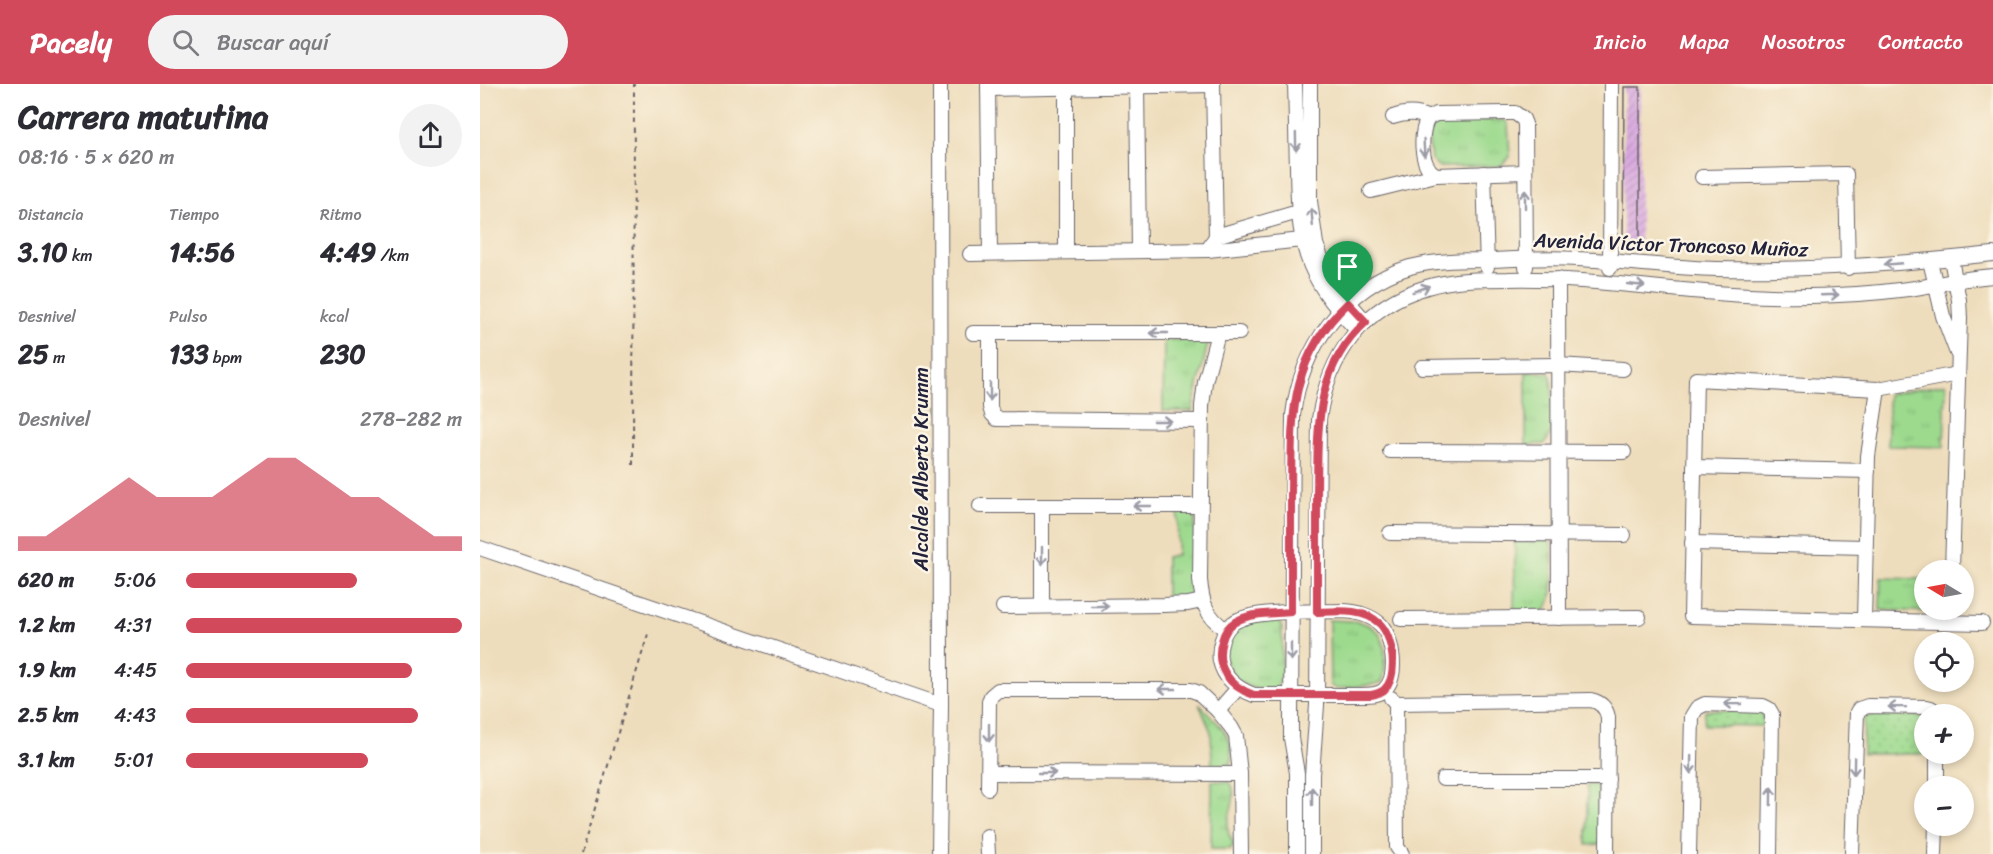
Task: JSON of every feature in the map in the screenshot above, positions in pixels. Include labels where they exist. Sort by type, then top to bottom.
[{"type":"street","name":"Alcalde Alberto Krumm","points":[[939,854],[940,84]]},
{"type":"street","points":[[1295,84],[1298,212],[1302,240],[1315,276],[1362,326]]},
{"type":"street","points":[[1310,84],[1310,201],[1313,232],[1326,270],[1344,308]]},
{"type":"street","points":[[1610,282],[1611,84]]},
{"type":"street","points":[[1137,85],[1139,251]]},
{"type":"street","points":[[990,253],[988,86],[1213,85],[1216,236],[1208,250]]},
{"type":"street","points":[[1065,86],[1066,252]]},
{"type":"street","points":[[1437,175],[1427,167],[1424,157],[1423,132],[1428,118],[1436,114],[1507,113],[1520,116],[1525,124],[1526,278]]},
{"type":"street","points":[[1393,117],[1403,114],[1423,115],[1428,118]]},
{"type":"street","points":[[1371,191],[1437,175],[1525,172]]},
{"type":"street","points":[[1484,173],[1488,279]]},
{"type":"street","points":[[1702,177],[1846,174],[1848,267]]},
{"type":"street","points":[[1216,236],[1298,212]]},
{"type":"street","points":[[970,254],[1208,250],[1302,240]]},
{"type":"street","name":"Avenida Víctor Troncoso Muñoz","points":[[1297,854],[1297,780],[1291,738],[1292,430],[1295,396],[1310,354],[1317,340],[1344,308],[1368,288],[1386,278],[1421,265],[1487,260],[1576,259],[1693,269],[1800,270],[1993,254]]},
{"type":"street","points":[[1951,259],[1960,318],[1952,560]]},
{"type":"street","points":[[1930,261],[1943,316],[1959,357]]},
{"type":"street","name":"Avenida Víctor Troncoso Muñoz","points":[[1312,854],[1312,775],[1317,696],[1319,419],[1324,392],[1333,364],[1362,326],[1398,300],[1418,290],[1442,283],[1488,279],[1526,278],[1610,282],[1714,293],[1782,296],[1856,294],[1993,276]]},
{"type":"street","points":[[1386,278],[1388,291],[1398,300]]},
{"type":"street","points":[[1558,279],[1559,618]]},
{"type":"street","points":[[973,333],[1239,333]]},
{"type":"street","points":[[1218,333],[1205,382],[1201,421],[1200,580],[1202,601],[1212,619],[1226,630]]},
{"type":"street","points":[[990,334],[990,407],[997,419],[1201,421]]},
{"type":"street","points":[[1422,367],[1558,365],[1623,369]]},
{"type":"street","points":[[1914,618],[1864,620],[1690,616],[1696,379],[1878,389],[1958,374]]},
{"type":"street","points":[[1864,620],[1868,471],[1878,389]]},
{"type":"street","points":[[1390,451],[1624,452]]},
{"type":"street","points":[[1694,467],[1868,471]]},
{"type":"street","points":[[980,506],[1200,506]]},
{"type":"street","points":[[1042,506],[1042,606]]},
{"type":"street","points":[[1390,533],[1624,535]]},
{"type":"street","points":[[1692,543],[1865,547]]},
{"type":"street","points":[[480,548],[940,705]]},
{"type":"street","points":[[1003,607],[1164,605],[1202,601]]},
{"type":"street","points":[[1350,611],[1366,616],[1381,625],[1392,648],[1391,679],[1384,690],[1371,695],[1254,695],[1239,688],[1226,676],[1221,666],[1220,650],[1226,630],[1232,624],[1244,617],[1317,612],[1350,611]]},
{"type":"street","points":[[1401,619],[1639,617]]},
{"type":"street","points":[[1969,620],[1982,623]]},
{"type":"street","points":[[1218,711],[1239,688]]},
{"type":"street","points":[[988,788],[989,702],[992,694],[1000,689],[1191,690],[1199,693],[1218,711],[1236,736],[1240,774],[1241,854]]},
{"type":"street","points":[[1384,690],[1396,703],[1397,847],[1401,854]]},
{"type":"street","points":[[1396,703],[1595,701],[1603,706],[1608,717],[1607,854]]},
{"type":"street","points":[[1689,854],[1692,716],[1697,708],[1705,704],[1758,705],[1766,707],[1770,712],[1772,718],[1770,854]]},
{"type":"street","points":[[1852,854],[1856,716],[1859,709],[1868,706],[1914,707]]},
{"type":"street","points":[[989,773],[1240,774]]},
{"type":"street","points":[[1443,779],[1608,779]]},
{"type":"street","points":[[987,836],[988,854]]},
{"type":"street","points":[[1935,854],[1936,836]]},
{"type":"path","points":[[633,465],[634,84]]},
{"type":"path","points":[[581,854],[648,634]]},
{"type":"green space","points":[[1439,120],[1504,120],[1508,124],[1510,157],[1501,166],[1439,167],[1431,160],[1428,130]]},
{"type":"green space","points":[[1209,339],[1192,411],[1163,411],[1164,340]]},
{"type":"green space","points":[[1526,372],[1549,373],[1551,377],[1553,421],[1549,438],[1544,444],[1526,445]]},
{"type":"green space","points":[[1946,384],[1944,447],[1888,446],[1888,394]]},
{"type":"green space","points":[[1178,512],[1192,512],[1195,516],[1194,589],[1191,594],[1184,597],[1166,597],[1166,557],[1177,555]]},
{"type":"green space","points":[[1547,540],[1551,543],[1553,573],[1551,598],[1548,605],[1545,611],[1514,611],[1515,541]]},
{"type":"green space","points":[[1881,578],[1914,579],[1914,611],[1880,610]]},
{"type":"green space","points":[[1270,620],[1279,621],[1282,628],[1282,673],[1277,690],[1256,689],[1240,682],[1232,673],[1227,663],[1227,646],[1234,629],[1238,626]]},
{"type":"green space","points":[[1329,620],[1360,622],[1375,630],[1384,645],[1385,667],[1382,682],[1336,689],[1330,685]]},
{"type":"green space","points":[[1199,704],[1227,737],[1232,753],[1231,763],[1226,766],[1212,766],[1211,732]]},
{"type":"green space","points":[[1705,710],[1763,711],[1763,726],[1704,725]]},
{"type":"green space","points":[[1869,715],[1914,716],[1914,754],[1863,754],[1864,719]]},
{"type":"green space","points":[[1212,781],[1230,782],[1233,788],[1228,830],[1234,844],[1230,849],[1211,849]]},
{"type":"green space","points":[[1587,785],[1602,785],[1602,844],[1587,845]]},
{"type":"building","points":[[1624,87],[1640,87],[1640,248],[1623,247]]},
{"type":"route","points":[[1348,303],[1366,322],[1342,349],[1333,364],[1321,406],[1318,435],[1317,612],[1350,611],[1366,616],[1381,625],[1392,648],[1391,679],[1384,690],[1371,695],[1254,695],[1239,688],[1226,676],[1220,657],[1222,640],[1226,630],[1244,617],[1291,612],[1292,430],[1295,396],[1303,369],[1317,340],[1348,303]]}]
